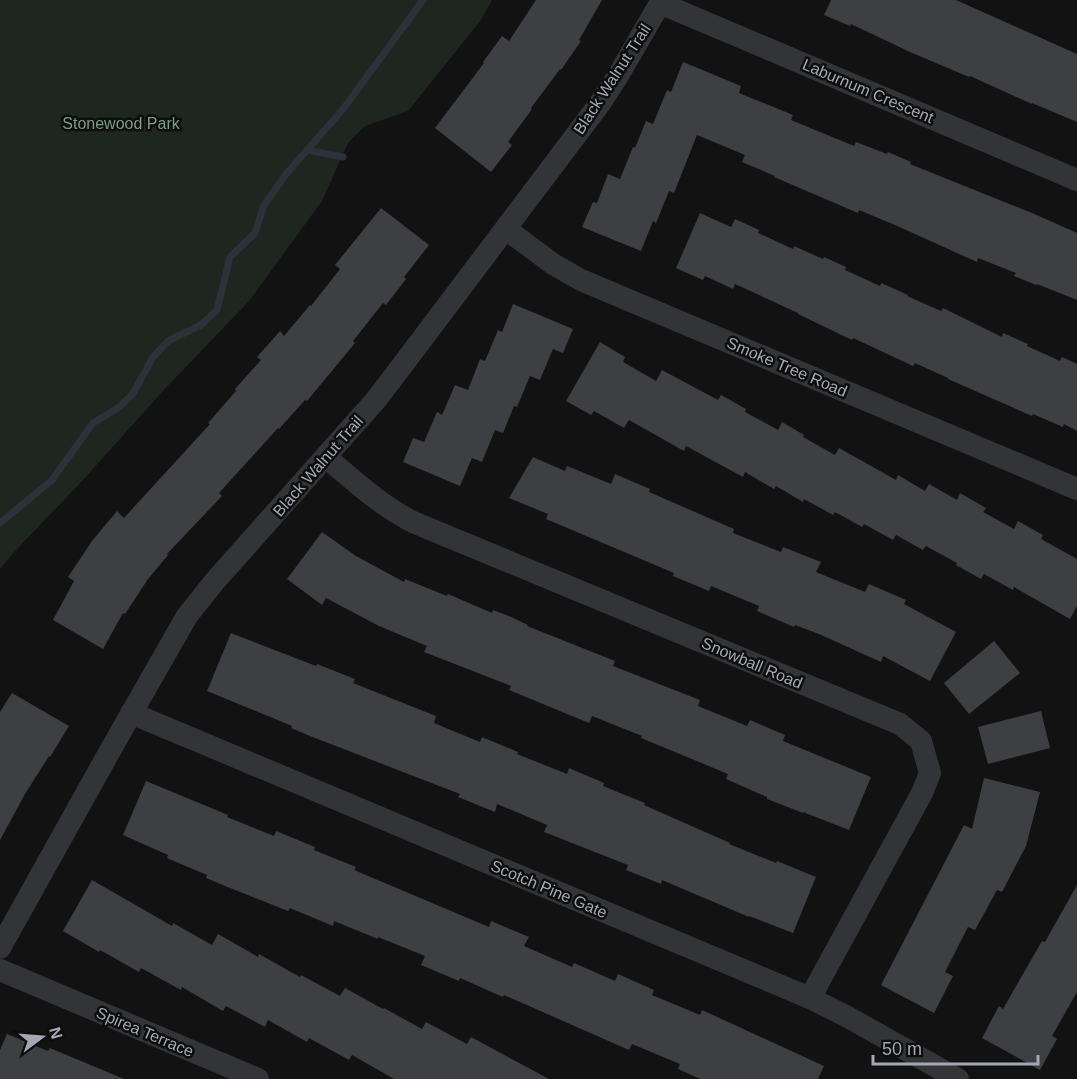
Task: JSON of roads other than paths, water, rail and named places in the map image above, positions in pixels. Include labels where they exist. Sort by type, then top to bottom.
[{"type":"street","name":"Laburnum Crescent","points":[[661,1],[1077,180]]},
{"type":"street","name":"Black Walnut Trail","points":[[0,948],[187,616],[215,581],[375,401],[601,102],[661,1]]},
{"type":"street","name":"Smoke Tree Road","points":[[506,229],[553,264],[581,280],[1077,489]]},
{"type":"street","name":"Snowball Road","points":[[326,457],[375,499],[413,522],[900,724],[921,741],[930,773],[922,793],[810,998]]},
{"type":"street","name":"Scotch Pine Gate","points":[[131,713],[810,998],[958,1079]]},
{"type":"street","name":"Spirea Terrace","points":[[0,970],[258,1079]]},
{"type":"waterway","points":[[0,523],[52,480],[93,423],[118,408],[132,395],[153,357],[168,341],[201,325],[217,310],[230,257],[255,233],[264,205],[287,173],[344,108],[423,0]]},
{"type":"waterway","points":[[307,150],[343,157]]},
{"type":"park label","name":"Stonewood Park","points":[[121,123]]}]
